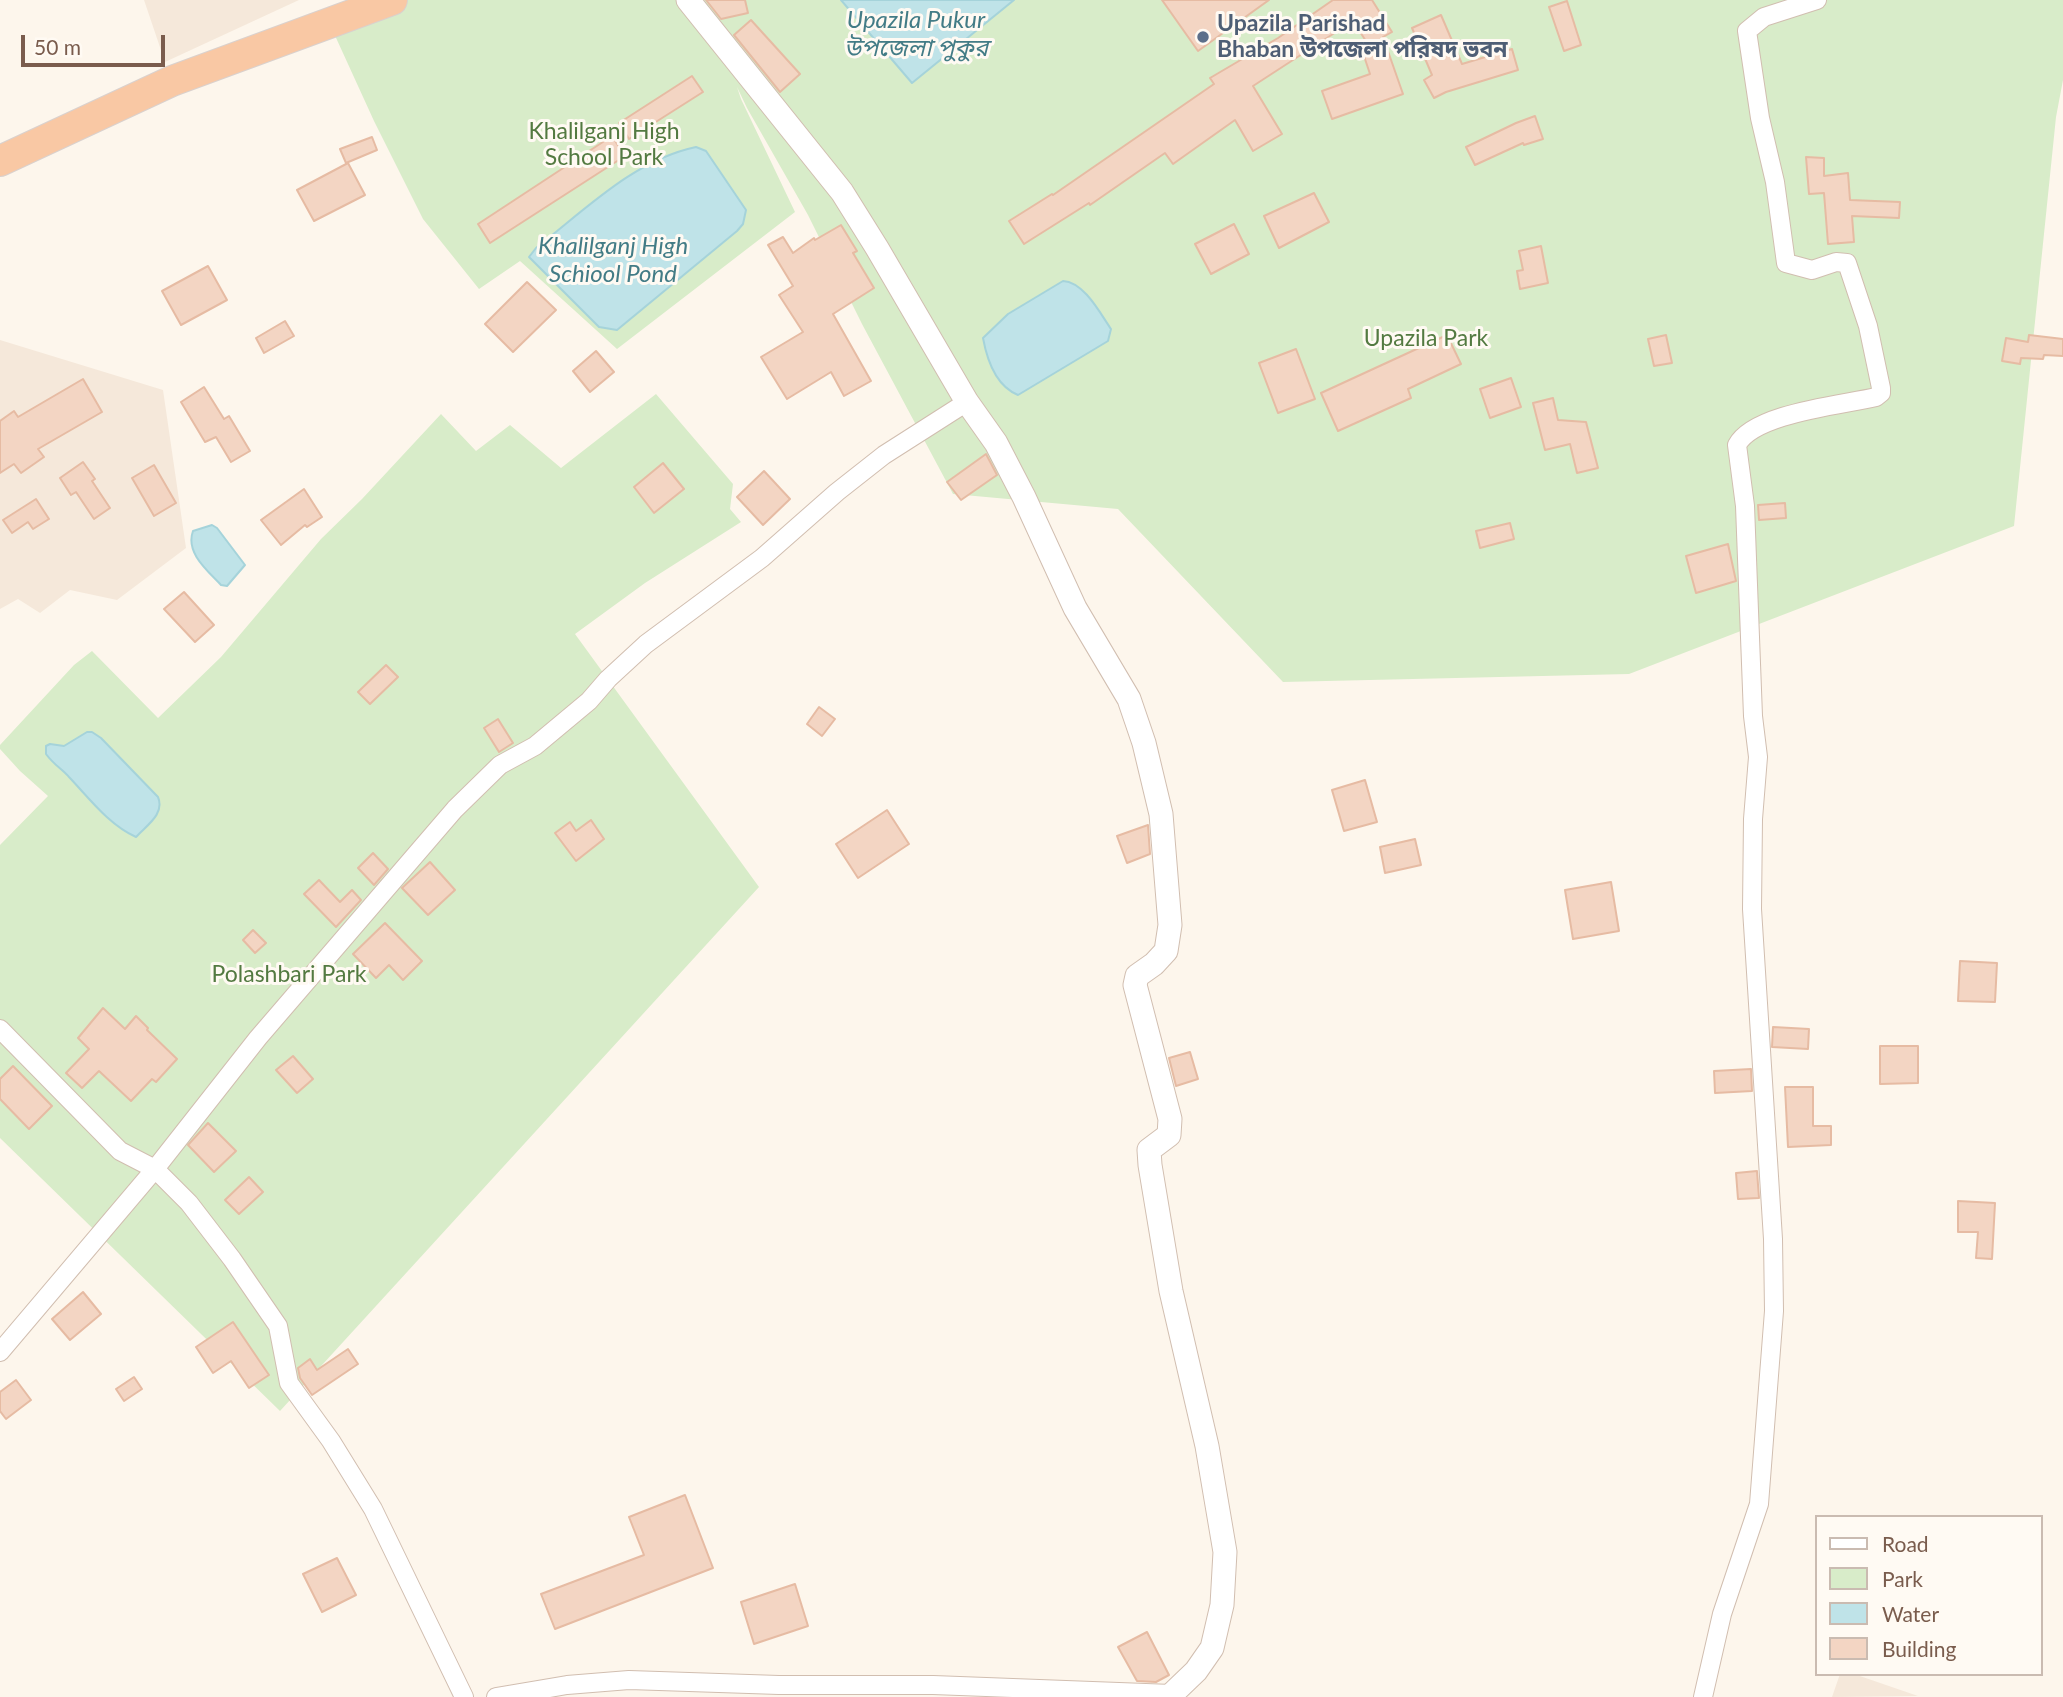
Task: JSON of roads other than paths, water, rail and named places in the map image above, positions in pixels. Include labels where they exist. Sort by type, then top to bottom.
[{"type":"highway","points":[[0,161],[172,81],[392,0]]},
{"type":"street","points":[[496,1697],[567,1685],[629,1680],[779,1685],[933,1685],[1173,1696],[1212,1648],[1222,1605],[1225,1552],[1207,1446],[1171,1291],[1150,1165],[1149,1150],[1169,1135],[1170,1119],[1135,985],[1138,976],[1166,951],[1170,925],[1161,814],[1144,743],[1129,699],[1075,608],[1024,496],[996,443],[967,402],[877,248],[842,192],[688,0]]},
{"type":"street","points":[[1703,1697],[1722,1614],[1759,1504],[1774,1311],[1773,1239],[1752,909],[1753,819],[1758,757],[1753,716],[1745,506],[1737,445],[1756,429],[1787,416],[1826,405],[1876,397],[1881,393],[1868,326],[1847,263],[1836,262],[1812,270],[1786,263],[1775,182],[1760,118],[1747,31],[1763,17],[1817,0]]},
{"type":"street","points":[[0,1352],[155,1169],[258,1038],[335,947],[440,825],[500,765],[535,746],[589,701],[608,679],[646,644],[752,566],[807,516],[884,455],[967,402]]},
{"type":"street","points":[[0,1029],[120,1151],[155,1169],[189,1203],[278,1326],[289,1383],[331,1441],[373,1510],[464,1697]]},
{"type":"water","name":"Upazila Pukur উপজেলা পুকুর","points":[[841,0],[1014,0],[912,83]]},
{"type":"water","name":"Khalilganj High Schiool Pond","points":[[696,147],[706,151],[746,210],[743,224],[617,330],[599,327],[529,257],[536,248],[611,188],[652,163]]},
{"type":"water","points":[[1063,281],[1085,292],[1097,307],[1111,329],[1108,341],[1018,395],[998,379],[983,338],[1008,314]]},
{"type":"water","points":[[212,525],[245,565],[227,586],[221,585],[204,568],[192,547],[193,531]]},
{"type":"water","points":[[87,732],[101,738],[158,797],[160,803],[157,814],[136,837],[108,818],[46,754],[46,746],[64,746]]},
{"type":"place","name":"Upazila Parishad Bhaban উপজেলা পরিষদ ভবন","points":[[1203,37]]},
{"type":"park label","name":"Khalilganj High School Park","points":[[604,145]]},
{"type":"park label","name":"Upazila Park","points":[[1426,339]]},
{"type":"park label","name":"Polashbari Park","points":[[289,975]]}]
